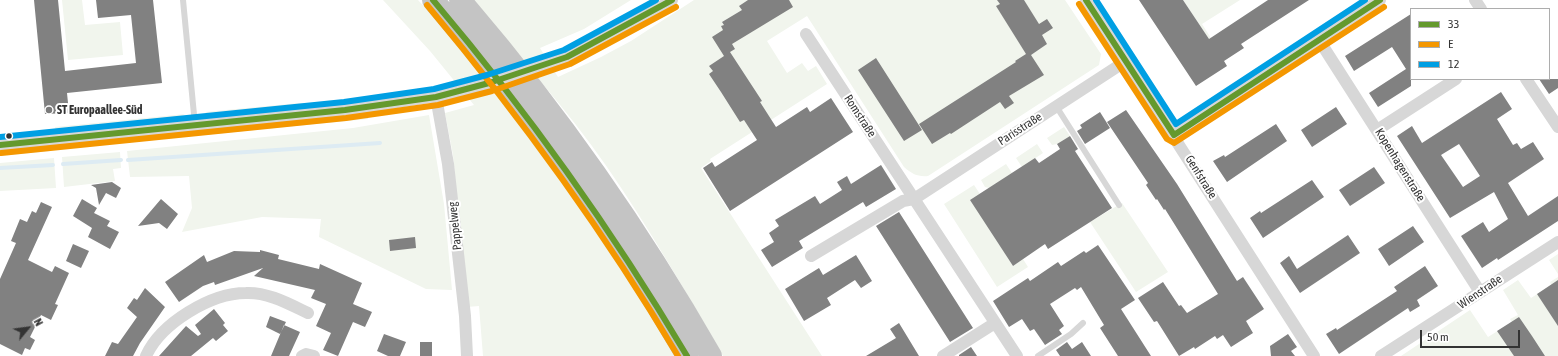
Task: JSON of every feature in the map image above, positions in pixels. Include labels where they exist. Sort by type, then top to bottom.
[{"type":"highway","points":[[433,0],[508,91],[582,190],[632,265],[687,356]]},
{"type":"highway","points":[[460,0],[541,99],[600,180],[670,286],[711,356]]},
{"type":"street","points":[[0,145],[345,110],[436,97],[489,83],[568,57],[672,0]]},
{"type":"street","name":"Genfstraße","points":[[1086,0],[1174,135],[1314,356]]},
{"type":"street","points":[[1174,135],[1380,0]]},
{"type":"street","name":"Romstraße","points":[[806,34],[1017,356]]},
{"type":"street","name":"Kopenhagenstraße","points":[[1319,40],[1378,130],[1480,292]]},
{"type":"street","name":"Parisstraße","points":[[914,199],[1126,61]]},
{"type":"street","points":[[1378,130],[1454,80]]},
{"type":"street","points":[[1527,80],[1558,127]]},
{"type":"street","name":"Pappelweg","points":[[436,97],[448,164],[465,316],[467,356]]},
{"type":"street","points":[[811,256],[902,201],[914,199]]},
{"type":"street","name":"Wienstraße","points":[[1381,356],[1558,242]]},
{"type":"street","points":[[146,356],[158,339],[172,325],[212,299],[228,295],[247,293],[264,295],[286,302],[308,313]]},
{"type":"street","points":[[943,356],[995,323]]},
{"type":"lane","points":[[183,0],[196,125]]},
{"type":"lane","points":[[1056,106],[1119,205]]},
{"type":"lane","points":[[1038,356],[1071,334],[1083,323]]},
{"type":"shaded area","points":[[62,0],[82,0],[85,25],[120,22],[123,55],[68,60]]},
{"type":"shaded area","points":[[383,0],[418,0],[477,65],[585,210],[677,356],[483,356],[479,306],[467,307],[453,155],[445,113],[474,105],[430,51]]},
{"type":"shaded area","points":[[471,0],[631,0],[584,29],[540,48],[558,77],[631,41],[694,0],[1065,0],[1101,54],[1099,65],[928,176],[921,176],[910,172],[904,167],[807,16],[767,41],[787,73],[802,63],[808,71],[816,66],[827,84],[710,159],[711,161],[701,168],[822,356],[723,356],[681,284],[623,190],[607,167],[558,102]]},
{"type":"shaded area","points":[[1183,0],[1240,0],[1202,24],[1223,57],[1221,58]]},
{"type":"shaded area","points":[[299,103],[323,103],[211,115],[205,112]]},
{"type":"shaded area","points":[[185,114],[180,117],[56,130],[55,127]]},
{"type":"shaded area","points":[[429,115],[444,204],[452,290],[426,289],[319,237],[321,219],[262,217],[182,232],[192,208],[189,176],[130,177],[127,151],[353,128]]},
{"type":"shaded area","points":[[368,116],[368,119],[152,140],[152,137]]},
{"type":"shaded area","points":[[1064,127],[1070,136],[1057,144],[1052,145],[1047,138]]},
{"type":"shaded area","points":[[1037,144],[1043,153],[1022,167],[1016,158]]},
{"type":"shaded area","points":[[51,147],[51,151],[0,156],[0,152]]},
{"type":"shaded area","points":[[120,152],[121,168],[113,169],[115,181],[64,187],[62,157]]},
{"type":"shaded area","points":[[54,158],[56,188],[0,191],[0,163]]},
{"type":"shaded area","points":[[1006,164],[1012,173],[989,188],[985,187],[981,180]]},
{"type":"shaded area","points":[[974,185],[980,194],[971,200],[1013,266],[1023,259],[1028,267],[997,287],[944,204]]},
{"type":"shaded area","points":[[1122,203],[1168,272],[1136,292],[1090,222]]},
{"type":"shaded area","points":[[1558,254],[1558,274],[1549,260]]},
{"type":"shaded area","points":[[1558,277],[1558,356],[1401,356],[1470,310],[1488,337],[1512,322],[1510,319],[1518,315],[1503,290],[1518,280],[1531,298],[1551,285],[1550,282]]},
{"type":"building","points":[[34,0],[58,0],[65,71],[136,63],[131,15],[98,18],[96,0],[153,0],[162,83],[67,93],[69,113],[45,114]]},
{"type":"building","points":[[748,0],[789,0],[793,7],[732,44],[735,49],[730,52],[762,101],[760,102],[776,127],[807,107],[810,112],[831,98],[853,132],[730,211],[703,168],[712,162],[715,167],[757,140],[744,120],[740,122],[709,74],[713,71],[709,66],[724,56],[712,37],[723,30],[721,26],[724,25],[722,22],[742,10],[739,6]]},
{"type":"building","points":[[997,0],[1024,0],[1039,24],[1047,19],[1053,28],[1042,35],[1047,44],[1031,55],[1044,75],[1009,96],[1014,103],[1005,109],[1000,102],[951,134],[950,133],[932,144],[919,124],[1016,62],[1015,61],[1026,54],[996,6],[1000,4]]},
{"type":"building","points":[[1139,0],[1183,0],[1209,39],[1268,0],[1309,0],[1241,44],[1244,48],[1224,61],[1227,66],[1196,86]]},
{"type":"building","points":[[1410,15],[1411,86],[1378,107],[1369,93],[1406,69],[1392,47],[1354,71],[1345,56]]},
{"type":"building","points":[[876,58],[922,130],[904,141],[858,70]]},
{"type":"building","points":[[1558,79],[1558,88],[1549,94],[1540,80]]},
{"type":"building","points":[[1501,92],[1512,109],[1497,119],[1513,145],[1517,143],[1521,149],[1533,142],[1544,159],[1508,183],[1528,216],[1558,196],[1558,221],[1498,260],[1497,258],[1482,268],[1461,236],[1483,222],[1489,232],[1508,219],[1494,192],[1450,218],[1397,136],[1412,126],[1422,143]],"holes":[[[1459,144],[1480,176],[1463,187],[1441,155]]]},
{"type":"building","points":[[1336,107],[1347,124],[1312,147],[1301,130]]},
{"type":"building","points":[[1126,110],[1177,184],[1237,281],[1243,277],[1264,309],[1246,321],[1253,333],[1231,347],[1223,335],[1217,339],[1215,336],[1195,349],[1194,347],[1179,356],[1157,321],[1154,322],[1138,298],[1163,282],[1179,306],[1181,305],[1187,313],[1218,294],[1165,209],[1164,210],[1157,199],[1156,200],[1146,185],[1148,183],[1107,122]]},
{"type":"building","points":[[1100,112],[1110,128],[1085,144],[1077,131],[1082,128],[1080,125]]},
{"type":"building","points":[[1276,124],[1287,141],[1227,182],[1213,161],[1224,155],[1225,157]]},
{"type":"building","points":[[1070,136],[1078,149],[1075,151],[1112,208],[1048,249],[1045,244],[1013,266],[970,200],[1035,158],[1039,163],[1060,149],[1057,144]]},
{"type":"building","points":[[881,165],[896,189],[866,207],[863,202],[799,241],[803,248],[772,267],[761,250],[774,242],[769,233],[779,226],[775,220],[815,196],[820,204],[842,190],[837,182],[847,176],[851,184]]},
{"type":"building","points":[[1374,167],[1385,183],[1350,206],[1339,190]]},
{"type":"building","points":[[1312,180],[1324,197],[1263,238],[1250,218],[1260,211],[1261,213]]},
{"type":"building","points":[[112,182],[121,188],[116,198],[106,193],[99,205],[96,188],[91,185]]},
{"type":"building","points":[[82,199],[97,208],[94,213],[110,221],[107,226],[119,232],[110,249],[88,237],[92,228],[73,216]]},
{"type":"building","points":[[161,199],[178,214],[167,229],[159,223],[138,226]]},
{"type":"building","points":[[41,202],[52,207],[28,260],[52,272],[55,266],[69,273],[55,304],[58,305],[51,320],[41,315],[30,337],[35,340],[30,350],[25,348],[22,355],[0,344],[0,279],[16,243],[11,241],[20,219],[27,222],[32,211],[36,213]]},
{"type":"building","points":[[899,212],[973,328],[950,342],[876,226]]},
{"type":"building","points":[[1413,226],[1424,242],[1389,266],[1378,249]]},
{"type":"building","points":[[1348,235],[1360,253],[1300,293],[1280,263],[1289,256],[1297,269]]},
{"type":"building","points":[[415,237],[416,248],[390,251],[389,240]]},
{"type":"building","points":[[73,244],[89,251],[81,268],[66,261]]},
{"type":"building","points":[[1098,245],[1135,300],[1121,309],[1151,356],[1118,356],[1100,328],[1104,325],[1081,287],[1077,290],[1075,288],[1050,304],[1064,326],[1059,330],[1062,334],[1045,345],[1034,329],[1030,331],[1022,319],[1009,327],[993,301],[1028,278],[1030,281],[1058,262],[1061,266],[1084,251],[1086,253]]},
{"type":"building","points":[[260,250],[279,255],[278,259],[319,269],[320,264],[362,283],[353,304],[372,312],[365,327],[353,322],[338,356],[323,350],[331,333],[316,326],[326,304],[311,298],[315,290],[254,276],[263,268],[215,285],[214,282],[203,286],[179,302],[165,282],[204,255],[207,262],[234,251],[260,252]]},
{"type":"building","points":[[856,255],[872,281],[861,288],[855,280],[827,298],[831,305],[804,321],[785,289],[819,268],[823,275]]},
{"type":"building","points":[[1425,266],[1438,286],[1417,300],[1420,306],[1410,312],[1408,308],[1339,354],[1326,334],[1336,328],[1337,330],[1397,291],[1394,287]]},
{"type":"building","points":[[1558,280],[1558,326],[1537,294]]},
{"type":"building","points":[[145,288],[165,307],[140,343],[133,356],[105,356],[112,342],[118,344],[137,317],[127,308],[134,298],[137,300]]},
{"type":"building","points":[[214,309],[225,323],[223,325],[228,331],[216,341],[213,338],[191,356],[159,356],[186,326],[198,336],[201,334],[195,325]]},
{"type":"building","points":[[270,316],[286,322],[280,334],[266,327]]},
{"type":"building","points":[[1519,317],[1545,356],[1514,356],[1497,331]]},
{"type":"building","points":[[899,323],[919,356],[866,356],[896,338],[890,329]]},
{"type":"building","points":[[284,325],[300,332],[289,356],[271,356]]},
{"type":"building","points":[[384,334],[406,342],[400,356],[388,356],[377,351]]},
{"type":"building","points":[[1288,334],[1297,347],[1291,351],[1295,356],[1271,356],[1270,346]]},
{"type":"building","points":[[420,342],[432,342],[432,356],[420,356]]},
{"type":"building","points":[[1067,342],[1072,349],[1082,342],[1091,356],[1060,356],[1056,350]]},
{"type":"building","points":[[971,347],[977,356],[959,356],[959,355]]},
{"type":"waterway","points":[[128,160],[380,143]]},
{"type":"waterway","points":[[63,164],[121,160]]},
{"type":"waterway","points":[[0,168],[53,165]]},
{"type":"transit line","name":"33","points":[[433,0],[502,85],[568,173],[629,263],[687,356]]},
{"type":"transit line","name":"12","points":[[0,137],[344,102],[434,89],[487,75],[564,50],[656,0]]},
{"type":"transit line","name":"33","points":[[0,145],[345,110],[436,97],[489,83],[567,57],[672,0]]},
{"type":"transit line","name":"33","points":[[1086,0],[1174,135]]},
{"type":"transit line","name":"12","points":[[1096,0],[1176,124],[1365,0]]},
{"type":"transit line","name":"33","points":[[1174,135],[1380,0]]},
{"type":"transit line","name":"E","points":[[1079,4],[1167,139],[1174,143],[1384,7]]},
{"type":"transit line","name":"E","points":[[427,5],[495,89],[560,175],[621,264],[678,356]]},
{"type":"transit line","name":"E","points":[[1,153],[346,118],[438,105],[492,91],[570,64],[676,7]]},
{"type":"place","name":"ST Europaallee-Süd","points":[[49,110]]}]
